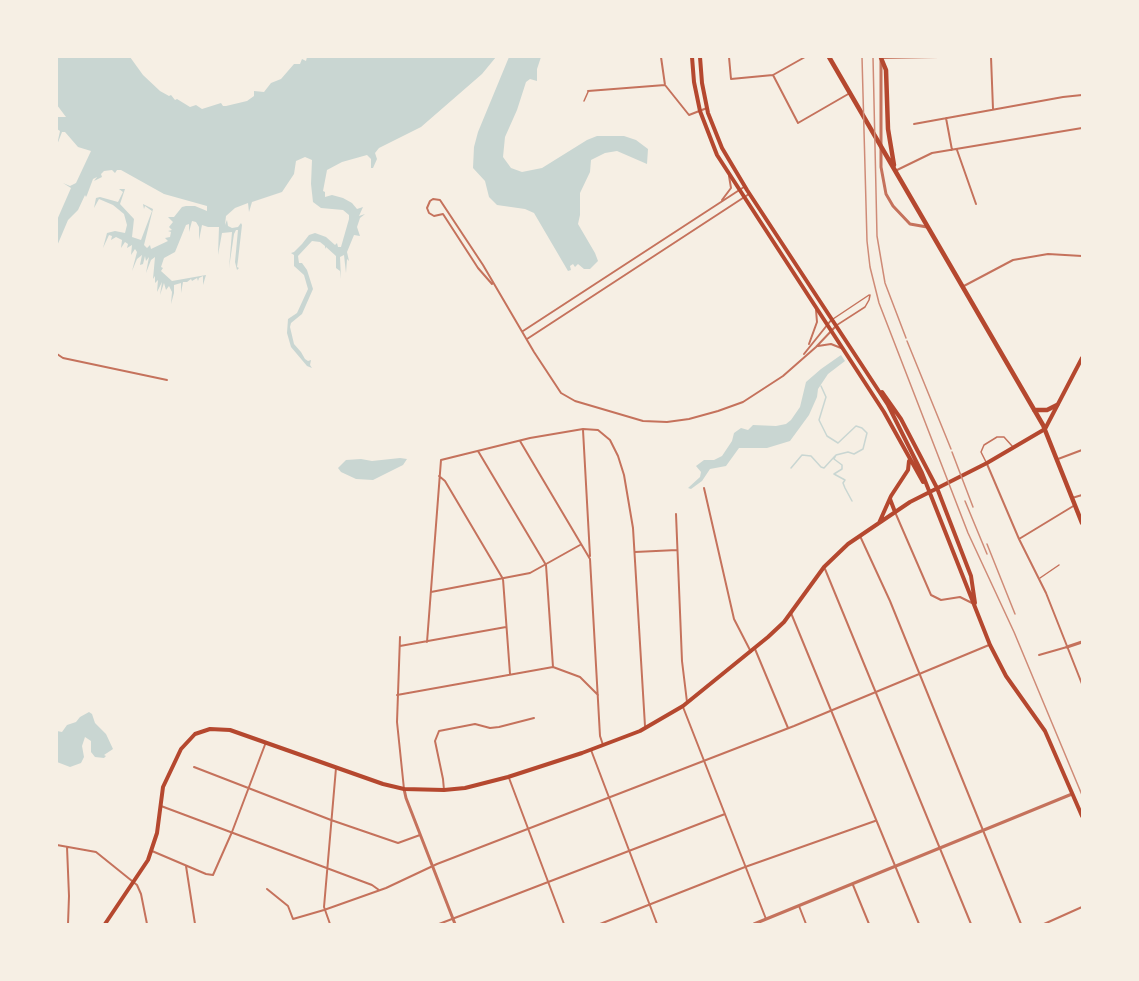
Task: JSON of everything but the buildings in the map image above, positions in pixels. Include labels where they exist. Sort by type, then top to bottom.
[{"type":"main road","points":[[692,57],[700,111],[715,152],[884,412],[928,492]]},
{"type":"main road","points":[[700,57],[707,108],[720,145],[749,194],[873,381],[916,458],[990,645],[1006,676],[1045,730],[1082,816]]},
{"type":"main road","points":[[829,57],[1045,429],[1082,523]]},
{"type":"main road","points":[[881,58],[886,70],[888,129],[895,171]]},
{"type":"main road","points":[[105,924],[134,883],[152,851],[165,782],[179,752],[190,738],[205,730],[221,729],[266,742],[379,783],[404,789],[444,790],[468,788],[508,777],[591,750],[646,728],[683,706],[784,622],[837,553],[921,496],[987,463],[1045,429],[1082,358]]},
{"type":"main road","points":[[873,381],[895,408],[937,488],[972,582],[975,606]]},
{"type":"main road","points":[[1034,410],[1047,410],[1057,405]]},
{"type":"main road","points":[[879,523],[891,496],[908,470],[908,454]]},
{"type":"main road","points":[[891,496],[895,512]]},
{"type":"street","points":[[661,57],[665,85],[689,115],[707,108]]},
{"type":"street","points":[[729,57],[731,79],[773,75],[805,57]]},
{"type":"street","points":[[927,227],[910,224],[893,206],[886,194],[881,167],[881,58],[939,57]]},
{"type":"street","points":[[991,57],[993,109]]},
{"type":"street","points":[[773,75],[798,123],[850,93]]},
{"type":"street","points":[[588,91],[665,85]]},
{"type":"street","points":[[914,124],[1082,95]]},
{"type":"street","points":[[946,118],[952,150]]},
{"type":"street","points":[[895,171],[926,154],[1082,128]]},
{"type":"street","points":[[957,149],[976,204]]},
{"type":"street","points":[[721,201],[731,188],[729,176]]},
{"type":"street","points":[[523,331],[745,187]]},
{"type":"street","points":[[527,339],[749,194]]},
{"type":"street","points":[[492,284],[483,265],[440,200],[430,201],[427,208],[429,213],[434,216],[443,214],[478,268],[492,284],[564,396],[626,417],[651,422],[670,422],[736,405],[767,387],[816,347],[836,325]]},
{"type":"street","points":[[962,287],[1013,260],[1048,254],[1082,256]]},
{"type":"street","points":[[802,358],[817,322],[815,307]]},
{"type":"street","points":[[807,349],[832,319]]},
{"type":"street","points":[[816,347],[831,344],[843,350]]},
{"type":"street","points":[[58,356],[167,380]]},
{"type":"street","points":[[583,429],[600,735],[603,745]]},
{"type":"street","points":[[427,642],[441,460],[520,441],[593,429],[603,433],[610,440],[624,475],[633,528],[646,728]]},
{"type":"street","points":[[520,441],[590,559]]},
{"type":"street","points":[[478,450],[546,565],[553,667]]},
{"type":"street","points":[[1058,459],[1082,450]]},
{"type":"street","points":[[987,463],[1019,539],[1039,578],[1082,684]]},
{"type":"street","points":[[439,476],[445,481],[503,579],[510,674]]},
{"type":"street","points":[[704,488],[734,619],[753,650],[788,728]]},
{"type":"street","points":[[1072,498],[1082,495]]},
{"type":"street","points":[[1019,539],[1075,505]]},
{"type":"street","points":[[895,512],[931,595],[941,600],[960,597],[975,606]]},
{"type":"street","points":[[676,514],[682,661],[687,702]]},
{"type":"street","points":[[860,536],[890,601],[1021,924]]},
{"type":"street","points":[[431,592],[530,573],[581,544]]},
{"type":"street","points":[[635,552],[678,550]]},
{"type":"street","points":[[824,567],[971,924]]},
{"type":"street","points":[[791,612],[919,924]]},
{"type":"street","points":[[399,646],[506,627]]},
{"type":"street","points":[[400,637],[397,695],[398,742],[404,789],[455,924]]},
{"type":"street","points":[[1039,655],[1082,642]]},
{"type":"street","points":[[267,889],[288,906],[293,919],[324,910],[831,711],[990,645]]},
{"type":"street","points":[[397,695],[553,667],[580,677],[598,695]]},
{"type":"street","points":[[683,706],[766,919]]},
{"type":"street","points":[[444,790],[435,741],[439,731],[475,724],[490,728],[499,727],[534,718]]},
{"type":"street","points":[[152,851],[213,875],[266,742]]},
{"type":"street","points":[[591,750],[657,924]]},
{"type":"street","points":[[194,767],[398,843],[420,835]]},
{"type":"street","points":[[330,924],[324,910],[336,768]]},
{"type":"street","points":[[508,777],[564,924]]},
{"type":"street","points":[[754,924],[1073,794]]},
{"type":"street","points":[[159,806],[372,885],[379,890]]},
{"type":"street","points":[[439,924],[725,814]]},
{"type":"street","points":[[600,924],[746,867],[877,821]]},
{"type":"street","points":[[57,845],[99,854],[134,883],[141,892],[147,924]]},
{"type":"street","points":[[67,847],[68,924]]},
{"type":"street","points":[[186,866],[195,924]]},
{"type":"street","points":[[852,884],[868,924]]},
{"type":"street","points":[[799,906],[806,924]]},
{"type":"street","points":[[1044,924],[1082,907]]},
{"type":"lane","points":[[584,101],[588,91]]},
{"type":"lane","points":[[832,319],[870,295],[865,307],[836,325]]},
{"type":"lane","points":[[987,463],[981,452],[984,445],[997,437],[1004,437],[1014,447]]},
{"type":"lane","points":[[1039,578],[1059,566]]},
{"type":"shaded area","points":[[57,57],[130,57],[143,75],[160,91],[190,107],[196,105],[202,109],[221,103],[226,106],[247,101],[254,96],[254,91],[264,92],[271,83],[281,79],[294,64],[300,64],[302,59],[306,61],[307,57],[496,57],[482,74],[421,127],[379,148],[375,153],[377,159],[373,168],[371,168],[371,159],[367,155],[342,162],[327,170],[323,191],[325,197],[332,195],[343,198],[357,209],[363,207],[359,216],[365,214],[360,218],[357,227],[360,236],[354,235],[347,252],[349,261],[347,259],[346,273],[344,255],[340,257],[341,279],[340,271],[336,268],[336,256],[326,247],[325,249],[320,242],[312,241],[298,256],[299,263],[302,263],[307,270],[313,289],[302,314],[291,323],[290,327],[294,344],[305,359],[311,360],[312,368],[307,366],[291,347],[287,333],[288,319],[297,313],[308,289],[304,275],[294,266],[294,255],[291,253],[309,235],[315,233],[341,247],[349,215],[343,210],[321,208],[313,202],[312,160],[305,157],[296,161],[294,174],[282,192],[252,202],[249,212],[248,203],[235,208],[226,216],[225,225],[227,220],[228,226],[232,228],[238,227],[241,223],[242,225],[237,270],[235,262],[238,230],[234,234],[229,268],[232,232],[222,233],[218,255],[219,227],[202,225],[199,240],[199,227],[196,222],[192,221],[189,232],[189,224],[186,225],[175,252],[164,258],[161,271],[172,281],[206,275],[203,285],[203,276],[198,281],[197,278],[183,282],[181,293],[181,283],[174,285],[171,304],[172,292],[169,286],[166,290],[164,283],[160,295],[162,282],[157,292],[158,280],[155,283],[155,276],[153,279],[155,257],[151,260],[146,273],[149,257],[146,261],[145,256],[143,264],[140,265],[142,255],[137,259],[132,271],[137,252],[135,249],[131,255],[132,245],[127,248],[128,244],[125,242],[121,248],[122,240],[116,237],[111,240],[112,236],[109,235],[103,248],[107,233],[115,231],[125,233],[127,225],[124,214],[113,205],[99,199],[94,208],[96,198],[118,202],[123,192],[119,189],[125,189],[120,204],[134,219],[132,237],[141,240],[152,211],[145,206],[144,209],[143,204],[153,209],[144,245],[147,248],[150,245],[151,249],[168,241],[165,238],[170,237],[171,232],[168,231],[172,230],[169,227],[173,222],[168,217],[174,217],[182,207],[195,206],[207,211],[207,206],[164,194],[121,170],[115,173],[112,170],[104,171],[101,174],[102,177],[94,181],[97,177],[93,179],[86,197],[85,195],[78,210],[68,220],[57,246],[57,220],[71,188],[63,183],[70,186],[76,183],[91,151],[78,147],[65,132],[62,132],[57,145],[60,131],[57,129],[57,117],[66,117],[57,105]]},
{"type":"shaded area","points":[[509,57],[541,57],[537,69],[537,81],[530,79],[526,82],[505,137],[503,157],[511,168],[522,172],[542,168],[597,136],[624,136],[636,140],[648,149],[647,164],[617,151],[605,153],[591,160],[590,172],[580,193],[578,224],[598,261],[590,269],[584,269],[578,264],[575,267],[573,264],[570,266],[571,270],[568,271],[534,213],[525,209],[497,205],[489,197],[485,181],[473,168],[474,147],[478,132]]},
{"type":"shaded area","points":[[841,355],[845,361],[828,374],[818,389],[809,415],[790,441],[767,448],[739,448],[726,466],[710,469],[702,481],[691,489],[688,488],[700,477],[701,472],[696,466],[704,460],[714,460],[722,456],[732,441],[734,433],[741,428],[748,430],[753,425],[776,426],[786,424],[791,420],[800,407],[806,382]]},
{"type":"shaded area","points":[[407,459],[403,465],[373,480],[356,479],[341,472],[338,468],[346,460],[372,461]]},
{"type":"shaded area","points":[[89,712],[95,723],[106,734],[113,749],[104,755],[106,756],[104,758],[95,757],[91,752],[91,741],[85,737],[82,746],[84,757],[81,763],[70,767],[57,762],[57,731],[62,732],[67,725],[76,722]]},
{"type":"waterway","points":[[821,386],[826,397],[819,420],[827,436],[838,443],[856,426],[867,433],[863,449],[854,454],[848,452],[836,455],[834,459],[842,465],[842,469],[834,474],[845,480],[843,483],[852,501]]},
{"type":"waterway","points":[[791,468],[802,455],[811,456],[824,468],[835,456]]},
{"type":"railway","points":[[862,57],[867,241],[870,267],[879,303],[968,533],[1014,632],[1082,795]]},
{"type":"railway","points":[[873,57],[877,236],[885,283],[906,338]]},
{"type":"railway","points":[[907,341],[951,449]]},
{"type":"railway","points":[[952,452],[973,507]]},
{"type":"railway","points":[[965,501],[987,554]]},
{"type":"railway","points":[[987,544],[1015,614]]}]
